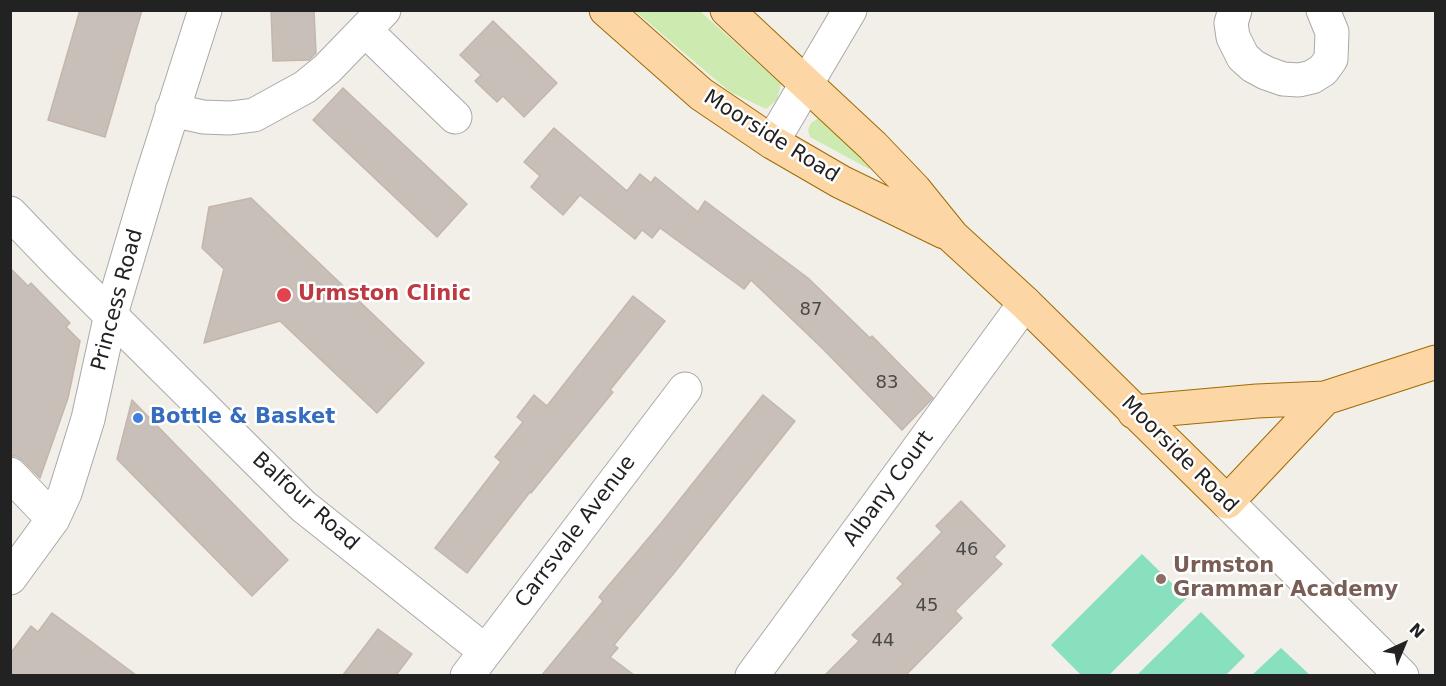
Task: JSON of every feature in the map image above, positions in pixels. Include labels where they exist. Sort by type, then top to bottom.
[{"type":"main road","name":"Moorside Road","points":[[606,10],[701,94],[772,142],[841,182],[953,237]]},
{"type":"main road","name":"Moorside Road","points":[[727,10],[873,146],[915,190],[953,237],[1025,303],[1227,502]]},
{"type":"main road","points":[[1134,412],[1257,401],[1325,398],[1436,362]]},
{"type":"main road","points":[[1227,502],[1325,398]]},
{"type":"street","name":"Princess Road","points":[[10,578],[53,519],[65,493],[88,419],[111,314],[204,10]]},
{"type":"street","points":[[772,142],[850,10]]},
{"type":"street","points":[[1235,10],[1231,23],[1233,36],[1243,57],[1266,73],[1283,79],[1299,80],[1312,77],[1323,70],[1331,59],[1332,32],[1323,10]]},
{"type":"street","points":[[172,110],[203,117],[230,118],[254,115],[305,87],[327,69],[374,20],[455,117]]},
{"type":"street","name":"Balfour Road","points":[[10,213],[60,266],[303,506],[476,663]]},
{"type":"street","name":"Albany Court","points":[[752,675],[1025,303]]},
{"type":"street","name":"Carrsvale Avenue","points":[[476,663],[685,389]]},
{"type":"street","points":[[10,474],[53,519]]},
{"type":"street","name":"Moorside Road","points":[[1227,502],[1402,675]]},
{"type":"green space","points":[[635,11],[700,11],[781,84],[777,100],[766,109],[730,92]]},
{"type":"green space","points":[[823,118],[874,163],[869,169],[810,137],[808,130],[811,123]]},
{"type":"green space","points":[[1142,554],[1187,598],[1109,675],[1081,675],[1051,645]]},
{"type":"green space","points":[[1201,612],[1245,656],[1226,675],[1137,675]]},
{"type":"green space","points":[[1281,648],[1310,675],[1252,675]]},
{"type":"building","points":[[80,10],[142,10],[105,137],[48,120]]},
{"type":"building","points":[[271,10],[314,10],[316,53],[309,60],[273,61]]},
{"type":"building","points":[[493,21],[557,83],[524,117],[503,96],[497,102],[475,81],[481,75],[460,55]]},
{"type":"building","points":[[343,88],[467,204],[437,237],[313,120]]},
{"type":"building","points":[[554,128],[627,191],[640,174],[651,183],[655,177],[698,212],[705,201],[808,278],[870,338],[872,336],[933,398],[902,430],[751,280],[744,289],[660,228],[652,238],[642,230],[635,239],[580,195],[563,215],[531,187],[540,176],[524,162]]},
{"type":"building","name":"Urmston Clinic","points":[[251,198],[424,363],[377,413],[280,321],[204,343],[224,269],[202,248],[209,207]]},
{"type":"building","points":[[10,268],[28,286],[31,283],[70,323],[66,327],[80,341],[68,398],[40,478],[23,461],[16,456],[10,456]]},
{"type":"building","points":[[633,296],[665,321],[610,390],[613,392],[530,492],[467,573],[435,548],[501,462],[495,457],[523,422],[517,417],[534,395],[547,406]]},
{"type":"building","points":[[763,395],[795,421],[614,645],[618,648],[610,657],[634,675],[542,675],[603,601],[599,597]]},
{"type":"building","points":[[132,400],[288,560],[252,596],[117,459]]},
{"type":"building","points":[[961,501],[1005,546],[994,557],[1002,564],[955,611],[962,618],[906,675],[825,675],[859,641],[852,635],[903,584],[897,578],[942,532],[936,526]]},
{"type":"building","points":[[52,613],[136,675],[10,675],[10,654],[31,626],[38,632]]},
{"type":"building","points":[[378,629],[412,654],[396,675],[343,675]]},
{"type":"place","name":"Urmston Clinic","points":[[284,295]]},
{"type":"place","name":"Bottle & Basket","points":[[138,418]]},
{"type":"place","name":"Urmston Grammar Academy","points":[[1161,579]]}]
